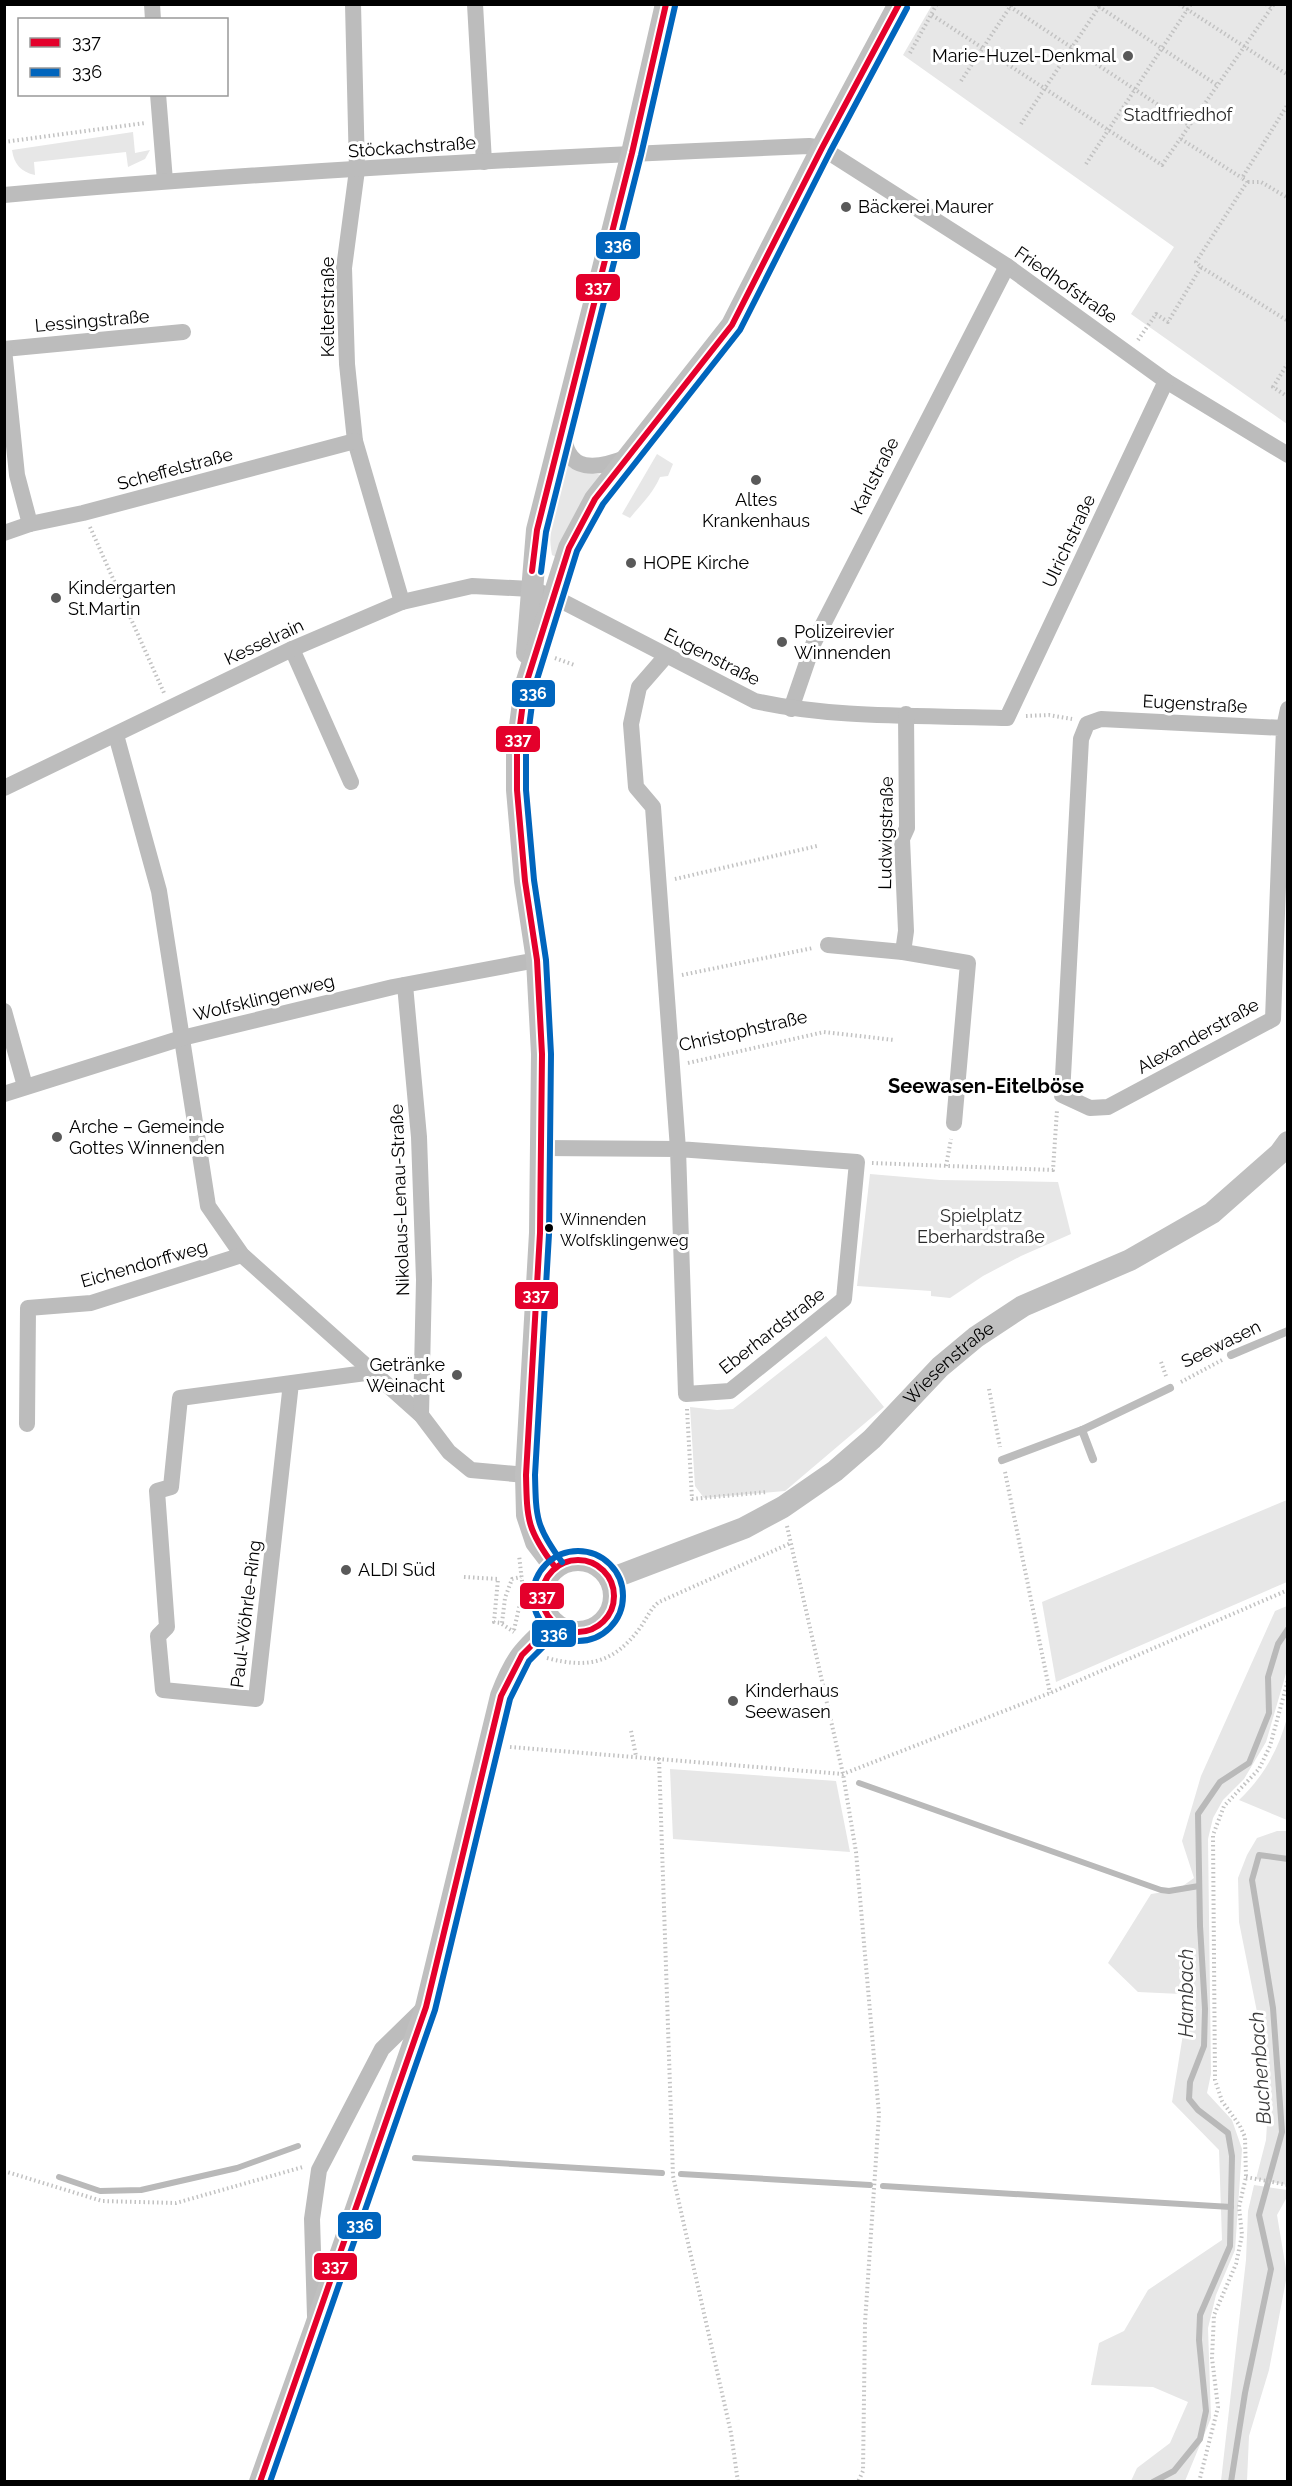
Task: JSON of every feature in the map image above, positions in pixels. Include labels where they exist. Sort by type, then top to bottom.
[{"type":"street","name":"Kelterstraße","points":[[353,4],[357,170],[344,268],[347,364],[355,441],[402,602]]},
{"type":"street","points":[[475,4],[484,162]]},
{"type":"street","points":[[555,1568],[536,1542],[527,1515],[525,1475],[534,1343],[542,1148],[542,1054],[537,960],[525,881],[517,789],[517,749],[525,687],[537,530],[632,153],[666,4]]},
{"type":"street","points":[[525,687],[569,548],[595,500],[732,325],[822,148],[899,4]]},
{"type":"street","points":[[159,96],[165,181]]},
{"type":"street","name":"Stöckachstraße","points":[[4,195],[165,181],[632,153],[809,146],[822,148]]},
{"type":"street","name":"Friedhofstraße","points":[[822,148],[1006,266],[1166,381],[1287,455]]},
{"type":"street","name":"Karlstraße","points":[[791,709],[814,642],[1006,266]]},
{"type":"street","name":"Lessingstraße","points":[[30,524],[17,475],[4,349],[183,332]]},
{"type":"street","name":"Ulrichstraße","points":[[1007,718],[1166,381]]},
{"type":"street","points":[[564,422],[564,446],[570,456],[582,465],[591,467],[606,465],[629,456]]},
{"type":"street","name":"Scheffelstraße","points":[[4,533],[30,524],[83,513],[355,441]]},
{"type":"street","name":"Kesselrain","points":[[4,788],[291,649],[402,602],[472,586],[531,589],[554,597]]},
{"type":"street","name":"Eugenstraße","points":[[554,597],[755,701],[791,709],[1007,718]]},
{"type":"street","points":[[291,649],[351,782]]},
{"type":"street","name":"Christophstraße","points":[[666,656],[639,687],[631,724],[636,788],[653,807],[678,1149]]},
{"type":"street","points":[[1284,728],[1287,709]]},
{"type":"street","name":"Ludwigstraße","points":[[903,952],[906,931],[902,838],[907,828],[906,714]]},
{"type":"street","name":"Eugenstraße","points":[[1062,1095],[1081,739],[1087,724],[1101,719],[1284,728]]},
{"type":"street","name":"Alexanderstraße","points":[[1062,1095],[1090,1107],[1108,1107],[1273,1019],[1284,821],[1284,728]]},
{"type":"street","points":[[116,735],[159,891],[208,1206],[242,1255],[421,1414],[449,1452],[471,1470],[525,1475]]},
{"type":"street","points":[[828,945],[903,952],[968,963],[954,1123]]},
{"type":"street","name":"Wolfsklingenweg","points":[[4,1094],[182,1038],[405,985],[537,960]]},
{"type":"street","name":"Nikolaus-Lenau-Straße","points":[[405,985],[419,1137],[424,1280],[421,1414]]},
{"type":"street","points":[[4,1011],[24,1086]]},
{"type":"street","name":"Wiesenstraße","points":[[610,1579],[744,1528],[783,1508],[835,1471],[872,1439],[940,1367],[976,1337],[1023,1306],[1130,1260],[1212,1214],[1280,1154],[1287,1142]]},
{"type":"street","points":[[542,1148],[678,1149],[857,1162]]},
{"type":"street","points":[[678,1149],[686,1394]]},
{"type":"street","name":"Eberhardstraße","points":[[686,1394],[730,1391],[844,1299],[857,1162]]},
{"type":"street","name":"Eichendorffweg","points":[[27,1424],[28,1308],[91,1303],[242,1255]]},
{"type":"street","name":"Paul-Wöhrle-Ring","points":[[291,1383],[256,1699],[163,1690],[158,1636],[167,1627],[157,1491],[171,1487],[180,1398],[291,1383],[373,1372]]},
{"type":"street","points":[[569,1561],[585,1561],[599,1567],[610,1579],[613,1593],[612,1604],[602,1623],[584,1632],[565,1630],[554,1623],[545,1611],[542,1589],[548,1575],[555,1568],[569,1561]]},
{"type":"street","points":[[260,2481],[426,2007],[487,1745],[501,1695],[512,1667],[529,1645],[554,1623]]},
{"type":"street","points":[[315,2328],[312,2219],[319,2170],[382,2049],[426,2007]]},
{"type":"lane","name":"Seewasen","points":[[1231,1355],[1287,1331]]},
{"type":"lane","name":"Seewasen","points":[[1002,1460],[1082,1430],[1170,1388]]},
{"type":"lane","points":[[1082,1430],[1093,1460]]},
{"type":"path","points":[[910,53],[937,4]]},
{"type":"path","points":[[1179,4],[1287,75]]},
{"type":"path","points":[[1086,164],[1191,4]]},
{"type":"path","points":[[932,15],[1108,132],[1162,165],[1272,6],[1266,4]]},
{"type":"path","points":[[961,81],[1010,5],[1190,126]]},
{"type":"path","points":[[1021,124],[1098,5],[1217,85]]},
{"type":"path","points":[[1242,178],[1287,104]]},
{"type":"path","points":[[4,142],[160,121]]},
{"type":"path","points":[[1181,139],[1248,182],[1261,182],[1287,198]]},
{"type":"path","points":[[1248,182],[1196,262],[1287,321]]},
{"type":"path","points":[[1129,353],[1156,314],[1168,322],[1201,267]]},
{"type":"path","points":[[1287,363],[1273,387],[1287,397]]},
{"type":"path","points":[[83,513],[170,708]]},
{"type":"path","points":[[1033,715],[1067,717]]},
{"type":"path","points":[[659,882],[817,846]]},
{"type":"path","points":[[666,978],[828,945]]},
{"type":"path","name":"Christophstraße","points":[[672,1067],[824,1032],[894,1040]]},
{"type":"path","points":[[857,1162],[1053,1170],[1056,1112],[1062,1095]]},
{"type":"path","points":[[946,1166],[954,1123]]},
{"type":"path","name":"Seewasen","points":[[1161,1362],[1170,1388],[1231,1355]]},
{"type":"path","points":[[989,1389],[1050,1693]]},
{"type":"path","points":[[686,1394],[692,1499],[773,1491],[783,1508],[843,1774],[856,1852],[879,2114],[865,2323],[863,2471],[858,2481]]},
{"type":"path","points":[[606,1658],[623,1648],[641,1627],[652,1608],[659,1602],[791,1543]]},
{"type":"path","points":[[464,1577],[498,1579],[494,1622],[502,1623],[514,1632]]},
{"type":"path","points":[[502,1623],[505,1598],[512,1579],[521,1577]]},
{"type":"path","points":[[487,1745],[843,1774],[1050,1693],[1287,1590]]},
{"type":"path","points":[[1199,2481],[1218,2407],[1212,2358],[1214,2315],[1236,2264],[1242,2235],[1239,2207],[1246,2176],[1245,2137],[1222,2101],[1215,2080],[1213,1835],[1224,1806],[1259,1769],[1270,1746],[1287,1680]]},
{"type":"path","points":[[631,1731],[636,1756]]},
{"type":"path","points":[[659,1758],[673,2176],[730,2433],[738,2481]]},
{"type":"path","points":[[4,2171],[102,2201],[176,2203],[301,2167],[319,2170]]},
{"type":"path","points":[[1246,2176],[1287,2185]]},
{"type":"green space","name":"Stadtfriedhof","points":[[932,5],[1287,5],[1287,424],[1131,314],[1174,247],[903,55]]},
{"type":"green space","points":[[133,132],[135,153],[150,150],[145,159],[128,167],[126,152],[34,162],[35,175],[19,167],[12,150]]},
{"type":"green space","points":[[657,454],[673,464],[668,476],[660,477],[650,494],[630,518],[622,514]]},
{"type":"green space","points":[[562,461],[578,469],[605,476],[556,557],[552,555],[550,531],[552,507]]},
{"type":"green space","name":"Spielplatz Eberhardstraße","points":[[870,1174],[940,1180],[1058,1182],[1071,1234],[983,1276],[950,1298],[931,1296],[931,1291],[857,1286]]},
{"type":"green space","points":[[826,1336],[884,1407],[785,1491],[704,1498],[695,1486],[690,1407],[733,1409]]},
{"type":"green space","points":[[1287,1500],[1287,1582],[1056,1682],[1042,1602]]},
{"type":"green space","points":[[1287,1606],[1287,1670],[1266,1742],[1244,1779],[1223,1800],[1213,1818],[1208,1839],[1211,2074],[1207,2093],[1232,2120],[1242,2149],[1235,2250],[1216,2295],[1208,2328],[1211,2418],[1185,2481],[1131,2481],[1137,2468],[1170,2443],[1188,2402],[1153,2387],[1091,2385],[1099,2343],[1124,2331],[1148,2290],[1222,2240],[1219,2150],[1172,2102],[1185,2022],[1181,1994],[1138,1992],[1108,1963],[1151,1894],[1177,1890],[1194,1878],[1182,1841],[1201,1776],[1275,1611]]},
{"type":"green space","points":[[1287,1718],[1288,1820],[1239,1800],[1269,1763]]},
{"type":"green space","points":[[670,1769],[836,1781],[850,1852],[673,1839]]},
{"type":"green space","points":[[1277,1831],[1287,1831],[1287,2185],[1256,2179],[1266,2140],[1268,2108],[1259,2022],[1239,1922],[1238,1878],[1247,1855],[1257,1838]]},
{"type":"green space","points":[[1254,2185],[1287,2190],[1287,2197],[1277,2215],[1287,2275],[1269,2370],[1249,2436],[1247,2481],[1221,2481],[1246,2260],[1248,2211]]},
{"type":"waterway","name":"Hambach","points":[[1153,2482],[1174,2471],[1200,2439],[1206,2411],[1199,2340],[1200,2315],[1230,2246],[1232,2156],[1228,2133],[1198,2110],[1189,2099],[1190,2082],[1204,2046],[1205,2009],[1200,1926],[1198,1814],[1220,1782],[1249,1763],[1269,1713],[1268,1677],[1278,1644],[1288,1629]]},
{"type":"waterway","points":[[859,1783],[1161,1890],[1169,1891],[1199,1886]]},
{"type":"waterway","name":"Buchenbach","points":[[1231,2482],[1245,2393],[1271,2269],[1259,2215],[1282,2132],[1273,2008],[1252,1880],[1259,1855],[1288,1859]]},
{"type":"waterway","points":[[59,2177],[100,2191],[141,2190],[237,2168],[298,2146]]},
{"type":"waterway","points":[[415,2158],[662,2173]]},
{"type":"waterway","points":[[681,2174],[870,2185]]},
{"type":"waterway","points":[[883,2186],[1231,2207]]},
{"type":"transit line","name":"337","points":[[532,571],[537,530],[632,153],[666,4]]},
{"type":"transit line","name":"337","points":[[555,1567],[530,1524],[526,1490],[540,1233],[542,1054],[537,960],[525,881],[517,790],[517,749],[525,687],[569,548],[595,499],[732,325],[822,148],[899,4]]},
{"type":"transit line","name":"336","points":[[541,572],[546,532],[641,155],[675,6]]},
{"type":"transit line","name":"336","points":[[562,1562],[542,1530],[537,1512],[535,1490],[549,1234],[551,1054],[546,960],[534,880],[526,790],[526,750],[534,689],[577,551],[603,504],[740,330],[830,152],[907,8]]},
{"type":"transit line","name":"336","points":[[578,1551],[595,1555],[610,1564],[619,1579],[623,1596],[619,1613],[610,1628],[595,1637],[578,1641],[561,1637],[546,1628],[537,1613],[533,1596],[537,1579],[546,1564],[561,1555],[578,1551]]},
{"type":"transit line","name":"337","points":[[578,1560],[598,1566],[608,1576],[614,1596],[608,1616],[598,1626],[578,1632],[558,1626],[548,1616],[542,1596],[548,1576],[558,1566],[578,1560]]},
{"type":"transit line","name":"337","points":[[260,2482],[426,2007],[501,1696],[522,1655],[554,1623]]},
{"type":"transit line","name":"336","points":[[270,2482],[435,2010],[510,1699],[529,1661],[560,1630]]},
{"type":"place","name":"Marie-Huzel-Denkmal","points":[[1128,56]]},
{"type":"place","name":"Bäckerei Maurer","points":[[846,207]]},
{"type":"place","name":"Altes Krankenhaus","points":[[756,480]]},
{"type":"place","name":"HOPE Kirche","points":[[631,563]]},
{"type":"place","name":"Kindergarten St.Martin","points":[[56,598]]},
{"type":"place","name":"Polizeirevier Winnenden","points":[[782,642]]},
{"type":"place","name":"Arche – Gemeinde Gottes Winnenden","points":[[57,1137]]},
{"type":"place","name":"Winnenden Wolfsklingenweg","points":[[549,1228]]},
{"type":"place","name":"Getränke Weinacht","points":[[457,1375]]},
{"type":"place","name":"ALDI Süd","points":[[346,1570]]},
{"type":"place","name":"Kinderhaus Seewasen","points":[[733,1701]]},
{"type":"district","name":"Seewasen-Eitelböse","points":[[986,1086]]}]
